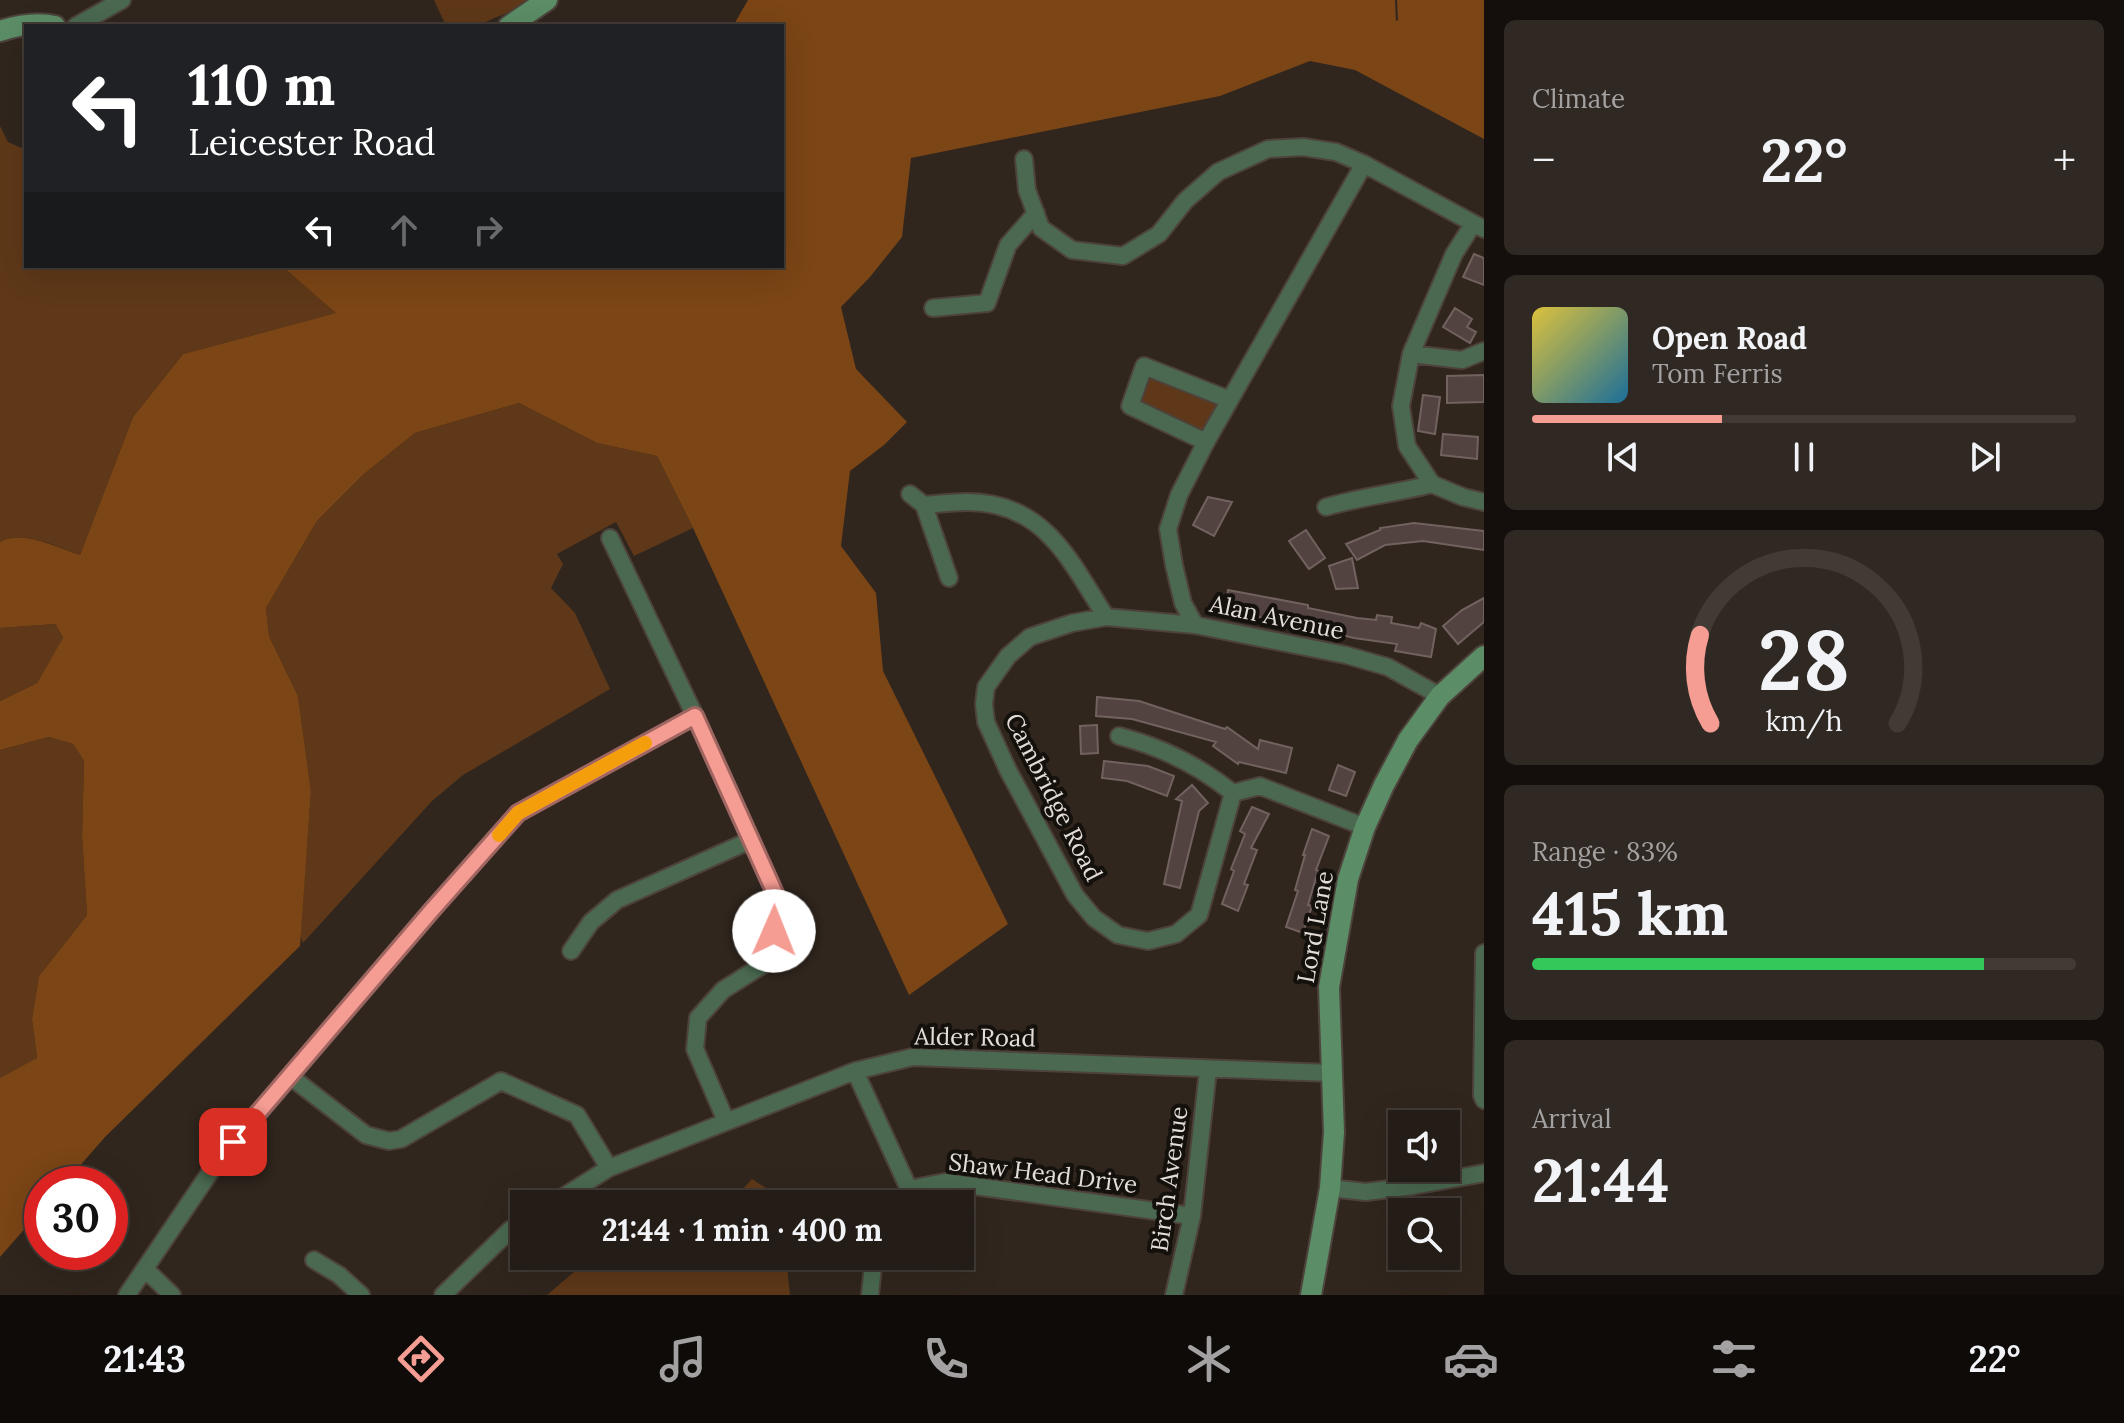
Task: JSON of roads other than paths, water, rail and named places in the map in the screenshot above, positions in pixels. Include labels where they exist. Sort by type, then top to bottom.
[{"type":"street","points":[[80,24],[122,0]]},
{"type":"street","points":[[512,24],[547,0]]},
{"type":"street","points":[[0,31],[24,25]]},
{"type":"street","points":[[1024,159],[1027,190],[1041,228],[1072,250],[1123,256],[1159,234],[1185,201],[1218,172],[1268,149],[1303,147],[1336,152],[1364,164],[1479,227],[1454,254],[1411,354],[1401,406],[1407,446],[1432,484],[1484,502]]},
{"type":"street","name":"Alan Avenue","points":[[1364,164],[1206,442],[1179,495],[1168,529],[1183,603],[1195,625],[1346,655],[1388,667],[1440,696]]},
{"type":"street","points":[[933,308],[987,303],[1008,245],[1036,213]]},
{"type":"street","points":[[1411,354],[1462,360],[1484,351]]},
{"type":"street","points":[[1206,442],[1130,406],[1144,366],[1230,400]]},
{"type":"street","points":[[1326,507],[1432,484]]},
{"type":"street","points":[[949,578],[917,500],[995,505],[1041,527],[1059,544],[1106,617]]},
{"type":"street","points":[[610,538],[779,902],[769,961],[723,990],[698,1018],[695,1049],[726,1121]]},
{"type":"street","name":"Cambridge Road","points":[[1195,625],[1106,617],[1072,623],[1030,637],[1008,656],[986,687],[986,722],[1075,895],[1094,918],[1118,935],[1148,941],[1176,934],[1199,915],[1233,793]]},
{"type":"street","name":"Lord Lane","points":[[1311,1295],[1330,1188],[1334,1132],[1329,987],[1348,879],[1365,827],[1408,740],[1440,696],[1484,656]]},
{"type":"street","points":[[127,1295],[217,1162],[518,813],[695,716]]},
{"type":"street","points":[[1119,736],[1148,743],[1183,759],[1233,793],[1260,786],[1365,827]]},
{"type":"street","points":[[571,951],[591,922],[617,900],[751,840]]},
{"type":"street","points":[[1484,953],[1484,1100]]},
{"type":"street","name":"Alder Road","points":[[574,1190],[609,1168],[726,1121],[855,1071],[913,1057],[1331,1073]]},
{"type":"street","name":"Birch Avenue","points":[[1174,1295],[1192,1216],[1208,1070]]},
{"type":"street","points":[[855,1071],[909,1189]]},
{"type":"street","points":[[291,1077],[366,1135],[389,1141],[401,1139],[501,1081],[577,1115],[609,1168]]},
{"type":"street","points":[[1330,1188],[1366,1192],[1484,1173]]},
{"type":"street","name":"Shaw Head Drive","points":[[909,1189],[945,1182],[1192,1216]]},
{"type":"street","points":[[443,1295],[510,1230]]},
{"type":"street","points":[[314,1260],[339,1275],[361,1295]]},
{"type":"street","points":[[145,1269],[172,1295]]},
{"type":"street","points":[[870,1295],[873,1270]]}]
